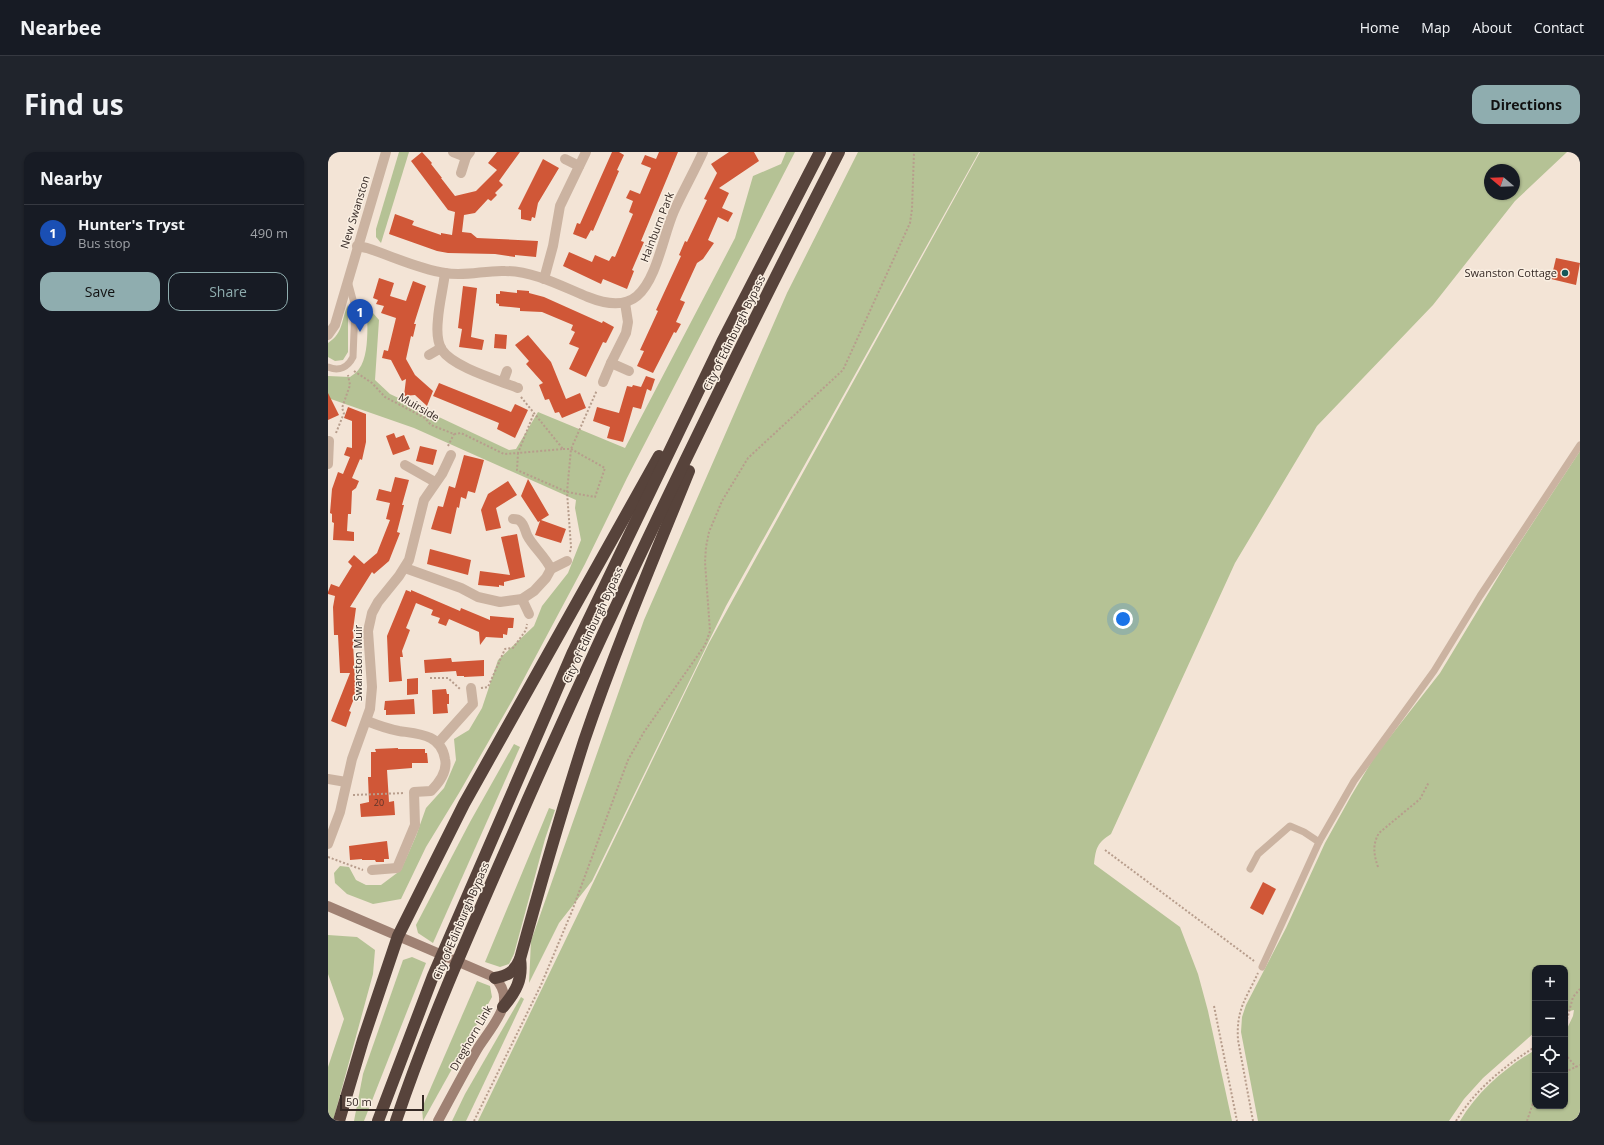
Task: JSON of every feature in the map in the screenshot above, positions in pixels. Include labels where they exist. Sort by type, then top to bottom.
[{"type":"highway","name":"City of Edinburgh Bypass","points":[[378,1121],[433,976],[573,652],[722,342],[820,152]]},
{"type":"highway","name":"City of Edinburgh Bypass","points":[[396,1121],[449,980],[585,670],[740,349],[839,152]]},
{"type":"highway","points":[[339,1121],[363,1040],[398,936],[464,804],[578,603],[722,342]]},
{"type":"highway","points":[[492,976],[504,977],[517,966],[520,959],[546,866],[585,740],[626,628],[740,349]]},
{"type":"highway","points":[[503,1007],[511,998],[520,982],[522,970],[520,959]]},
{"type":"street","name":"New Swanston","points":[[328,335],[335,325],[357,246],[386,152]]},
{"type":"street","points":[[453,152],[468,154],[461,173]]},
{"type":"street","points":[[544,279],[553,246],[560,206],[586,152]]},
{"type":"street","name":"Hainburn Park","points":[[625,303],[636,297],[649,282],[673,212],[704,152]]},
{"type":"street","points":[[565,159],[579,166]]},
{"type":"street","points":[[357,246],[445,274],[505,271],[527,273],[600,302],[625,303],[628,322],[626,333],[603,382]]},
{"type":"street","points":[[445,274],[438,319],[438,334],[441,348],[446,356],[458,364],[518,388]]},
{"type":"street","points":[[429,356],[441,348]]},
{"type":"street","points":[[611,364],[629,372]]},
{"type":"street","points":[[503,382],[507,371]]},
{"type":"street","points":[[328,464],[329,440]]},
{"type":"street","name":"Swanston Muir","points":[[328,844],[340,812],[356,745],[370,709],[372,687],[368,631],[372,613],[385,592],[405,568],[409,560],[424,500],[435,482],[442,474],[452,455]]},
{"type":"street","points":[[405,465],[435,482]]},
{"type":"street","points":[[514,519],[520,520],[527,535],[547,561],[551,569]]},
{"type":"street","points":[[405,568],[461,588],[478,597],[506,602],[522,599],[534,591],[546,578],[551,569],[567,561]]},
{"type":"street","points":[[522,599],[529,614]]},
{"type":"street","points":[[438,743],[473,704],[471,688]]},
{"type":"street","points":[[366,721],[399,731],[418,733],[438,743],[445,758],[446,765],[438,784],[431,791],[414,792],[415,825],[397,868],[372,870]]},
{"type":"street","points":[[328,779],[346,782]]},
{"type":"street","points":[[328,906],[492,976]]},
{"type":"street","name":"Dreghorn Link","points":[[438,1121],[503,1007],[505,998],[503,990],[492,976]]},
{"type":"lane","name":"New Swanston","points":[[346,366],[353,357],[355,330],[355,307],[348,280]]},
{"type":"lane","points":[[328,367],[336,369],[346,366]]},
{"type":"lane","points":[[1262,967],[1319,842],[1354,781],[1434,671],[1480,596],[1580,445]]},
{"type":"lane","points":[[1250,869],[1258,854],[1290,826],[1304,832],[1319,842]]},
{"type":"path","points":[[474,1121],[544,979],[572,911],[628,760],[644,732],[706,645],[710,631],[705,562],[706,547],[709,532],[722,501],[748,458],[843,370],[910,223],[912,209],[914,152]]},
{"type":"path","points":[[329,440],[337,432],[344,413],[342,408],[350,385],[346,366]]},
{"type":"path","name":"Muirside","points":[[346,366],[372,383],[385,397],[425,418],[431,425],[454,434],[461,433],[504,454],[563,449],[571,450]]},
{"type":"path","points":[[567,561],[571,547],[567,492],[571,450],[598,388],[603,382]]},
{"type":"path","points":[[518,388],[520,396],[563,449]]},
{"type":"path","points":[[534,413],[518,453],[517,470],[567,492],[595,497],[605,468],[571,450]]},
{"type":"path","points":[[430,678],[448,678],[460,689],[488,687],[505,649],[513,648],[526,630],[529,614]]},
{"type":"path","points":[[1378,867],[1374,847],[1379,833],[1420,799],[1429,782]]},
{"type":"path","points":[[344,795],[414,792]]},
{"type":"path","points":[[1105,850],[1262,967],[1241,1006],[1237,1028],[1253,1121]]},
{"type":"path","points":[[328,857],[361,870],[372,870]]},
{"type":"path","points":[[1568,1016],[1573,997],[1580,989]]},
{"type":"path","points":[[1214,1006],[1237,1121]]},
{"type":"path","points":[[1456,1121],[1474,1096],[1486,1084],[1515,1060],[1532,1049]]},
{"type":"path","points":[[1568,1058],[1576,1067]]},
{"type":"path","points":[[1568,1071],[1580,1065]]},
{"type":"path","points":[[1527,1121],[1532,1106]]},
{"type":"green space","points":[[399,152],[409,152],[381,243],[376,237],[376,229]]},
{"type":"green space","points":[[786,152],[795,152],[627,478],[585,564],[513,699],[426,847],[401,899],[373,904],[347,894],[335,883],[334,873],[340,866],[349,867],[356,880],[366,885],[381,885],[401,870],[426,808],[444,788],[456,760],[454,739],[469,730],[482,708],[498,660],[534,626],[542,606],[568,573],[581,540],[575,508],[576,500],[414,428],[328,398],[328,376],[350,377],[363,363],[367,338],[367,306],[379,320],[375,380],[390,394],[509,450],[516,449],[538,412],[625,448],[735,238],[753,176],[781,164]]},
{"type":"green space","points":[[858,152],[979,152],[726,606],[592,881],[559,923],[529,983],[531,941],[644,620],[787,293]]},
{"type":"green space","points":[[980,152],[1567,152],[1520,196],[1520,164],[1484,164],[1484,200],[1516,200],[1433,305],[1317,426],[1235,563],[1111,834],[1098,846],[1094,864],[1180,927],[1198,974],[1208,1011],[1232,1121],[478,1121],[709,643]]},
{"type":"green space","points":[[348,305],[348,352],[343,360],[335,361],[328,357],[328,343],[340,330]]},
{"type":"green space","points":[[1580,451],[1580,1121],[1460,1121],[1475,1100],[1493,1081],[1513,1064],[1532,1052],[1532,1109],[1568,1109],[1568,1027],[1574,1010],[1568,1011],[1568,965],[1532,965],[1532,1035],[1483,1078],[1464,1099],[1449,1121],[1258,1121],[1241,1032],[1242,1017],[1246,1005],[1286,928],[1325,843],[1351,796],[1375,756],[1440,673],[1509,559]]},
{"type":"green space","points":[[514,744],[520,747],[433,943],[418,933],[416,925],[470,822]]},
{"type":"green space","points":[[549,808],[555,810],[545,839],[514,954],[509,964],[500,967],[485,962]]},
{"type":"green space","points":[[328,935],[357,937],[375,950],[373,974],[333,1121],[328,1121],[328,1067],[344,1019],[328,974]]},
{"type":"green space","points":[[412,957],[426,963],[364,1121],[354,1121],[363,1074],[403,960]]},
{"type":"green space","points":[[477,981],[490,986],[492,997],[423,1121],[422,1108]]},
{"type":"green space","points":[[521,997],[524,999],[466,1121],[452,1121],[465,1094]]},
{"type":"building","points":[[422,152],[432,163],[431,164],[455,196],[476,191],[497,170],[488,163],[497,152],[520,152],[499,181],[503,185],[495,193],[497,195],[491,201],[488,199],[475,213],[464,215],[462,232],[471,233],[477,238],[538,241],[536,257],[448,253],[437,251],[389,234],[395,214],[414,221],[412,225],[441,235],[441,233],[452,235],[455,212],[448,210],[411,161]]},
{"type":"building","points":[[612,152],[619,152],[624,155],[617,170],[619,171],[593,231],[591,230],[586,239],[573,234],[577,223],[580,224]]},
{"type":"building","points":[[659,152],[678,152],[641,241],[644,242],[632,270],[634,271],[627,289],[603,279],[601,284],[563,266],[569,252],[592,262],[595,255],[609,261],[612,256],[615,257],[633,214],[629,212],[633,201],[626,198],[630,190],[640,194],[651,168],[641,164],[645,155],[656,159]]},
{"type":"building","points":[[729,152],[754,152],[759,161],[719,188],[729,193],[722,208],[733,213],[728,222],[718,217],[708,240],[714,243],[703,259],[697,263],[680,300],[685,302],[676,322],[681,324],[676,333],[674,332],[653,373],[637,366],[644,351],[640,350],[658,311],[656,310],[681,256],[679,255],[685,241],[687,242],[707,200],[704,199],[717,173],[711,164]]},
{"type":"building","points":[[543,159],[559,168],[538,203],[535,218],[532,217],[531,221],[521,219],[521,210],[518,209]]},
{"type":"building","name":"Swanston Cottage","points":[[1556,258],[1580,263],[1576,285],[1551,279]]},
{"type":"building","points":[[379,278],[394,283],[390,296],[406,301],[413,281],[426,286],[414,324],[416,324],[413,337],[411,336],[406,359],[415,375],[433,391],[427,406],[415,395],[404,396],[406,379],[402,381],[391,360],[382,358],[384,350],[388,351],[396,318],[381,313],[384,306],[376,304],[378,300],[373,298]]},
{"type":"building","points":[[463,286],[477,288],[471,337],[484,340],[482,350],[459,347],[462,329],[458,328]]},
{"type":"building","points":[[517,290],[529,291],[529,293],[544,297],[614,327],[606,343],[603,342],[586,377],[569,369],[579,348],[569,344],[575,332],[571,330],[573,325],[542,312],[520,311],[520,308],[499,306],[499,304],[496,303],[496,294],[500,294],[500,291],[517,293]]},
{"type":"building","points":[[495,334],[507,335],[506,349],[494,348]]},
{"type":"building","points":[[528,335],[551,362],[566,399],[580,393],[586,408],[562,418],[559,412],[555,413],[549,399],[545,400],[539,385],[543,383],[526,364],[529,361],[515,345]]},
{"type":"building","points":[[646,376],[655,379],[651,391],[647,389],[641,409],[633,407],[623,442],[607,438],[610,427],[593,421],[597,407],[619,413],[627,386],[632,387],[633,385],[641,387]]},
{"type":"building","points":[[439,383],[511,412],[515,404],[528,410],[515,438],[497,429],[499,423],[433,396]]},
{"type":"building","points":[[328,393],[339,415],[328,420]]},
{"type":"building","points":[[348,407],[366,414],[366,442],[362,460],[360,459],[352,478],[359,481],[356,488],[352,491],[351,514],[348,514],[347,531],[354,532],[354,541],[333,540],[334,523],[332,522],[332,514],[330,513],[332,489],[338,472],[343,474],[350,457],[344,455],[347,447],[352,448],[352,421],[344,418]]},
{"type":"building","points":[[394,433],[396,438],[404,435],[410,449],[393,455],[386,436]]},
{"type":"building","points":[[420,446],[437,450],[433,465],[416,461]]},
{"type":"building","points":[[464,455],[484,460],[475,493],[468,491],[466,499],[461,497],[459,508],[457,507],[451,534],[431,529],[438,506],[443,507],[449,486],[455,488]]},
{"type":"building","points":[[395,477],[409,480],[397,532],[400,533],[389,561],[374,574],[372,572],[350,607],[356,608],[353,630],[355,682],[360,684],[349,711],[351,712],[346,727],[331,721],[350,673],[340,673],[338,635],[334,635],[333,607],[335,596],[328,594],[328,592],[331,584],[339,587],[352,566],[348,562],[354,555],[364,564],[377,553],[390,520],[386,519],[390,503],[376,500],[379,489],[391,492]]},
{"type":"building","points":[[528,479],[549,515],[541,520],[566,529],[561,543],[535,535],[540,521],[538,522],[521,496]]},
{"type":"building","points":[[508,481],[517,495],[496,508],[501,528],[486,531],[481,510],[488,494]]},
{"type":"building","points":[[517,534],[525,577],[504,582],[504,586],[499,585],[499,587],[478,585],[480,571],[510,575],[501,537]]},
{"type":"building","points":[[430,549],[471,560],[468,575],[427,564]]},
{"type":"building","points":[[406,590],[411,592],[411,590],[460,611],[461,608],[490,620],[490,616],[514,618],[513,628],[508,628],[507,635],[503,634],[503,638],[486,637],[480,645],[479,632],[449,619],[446,626],[438,623],[440,618],[431,615],[433,610],[416,603],[406,628],[410,630],[402,651],[403,657],[400,657],[402,681],[389,682],[387,636]]},
{"type":"building","points":[[451,658],[452,662],[484,660],[484,676],[457,676],[456,671],[425,673],[424,660]]},
{"type":"building","points":[[418,678],[418,694],[407,695],[407,679]]},
{"type":"building","points":[[446,689],[447,694],[449,694],[449,704],[447,704],[448,713],[433,714],[432,690]]},
{"type":"building","points":[[414,699],[415,714],[386,715],[386,710],[384,710],[385,701]]},
{"type":"building","points":[[375,749],[425,749],[428,763],[412,763],[412,768],[387,770],[389,802],[394,801],[395,815],[361,817],[360,804],[369,802],[368,777],[371,777],[371,752],[376,752]]},
{"type":"building","points":[[387,841],[389,859],[384,859],[384,862],[362,859],[350,860],[349,846]]},
{"type":"building","points":[[1263,882],[1276,889],[1263,915],[1250,908]]},
{"type":"place","name":"Swanston Cottage","points":[[1565,273]]},
{"type":"place","name":"Hunter's Tryst","points":[[360,332]]}]
